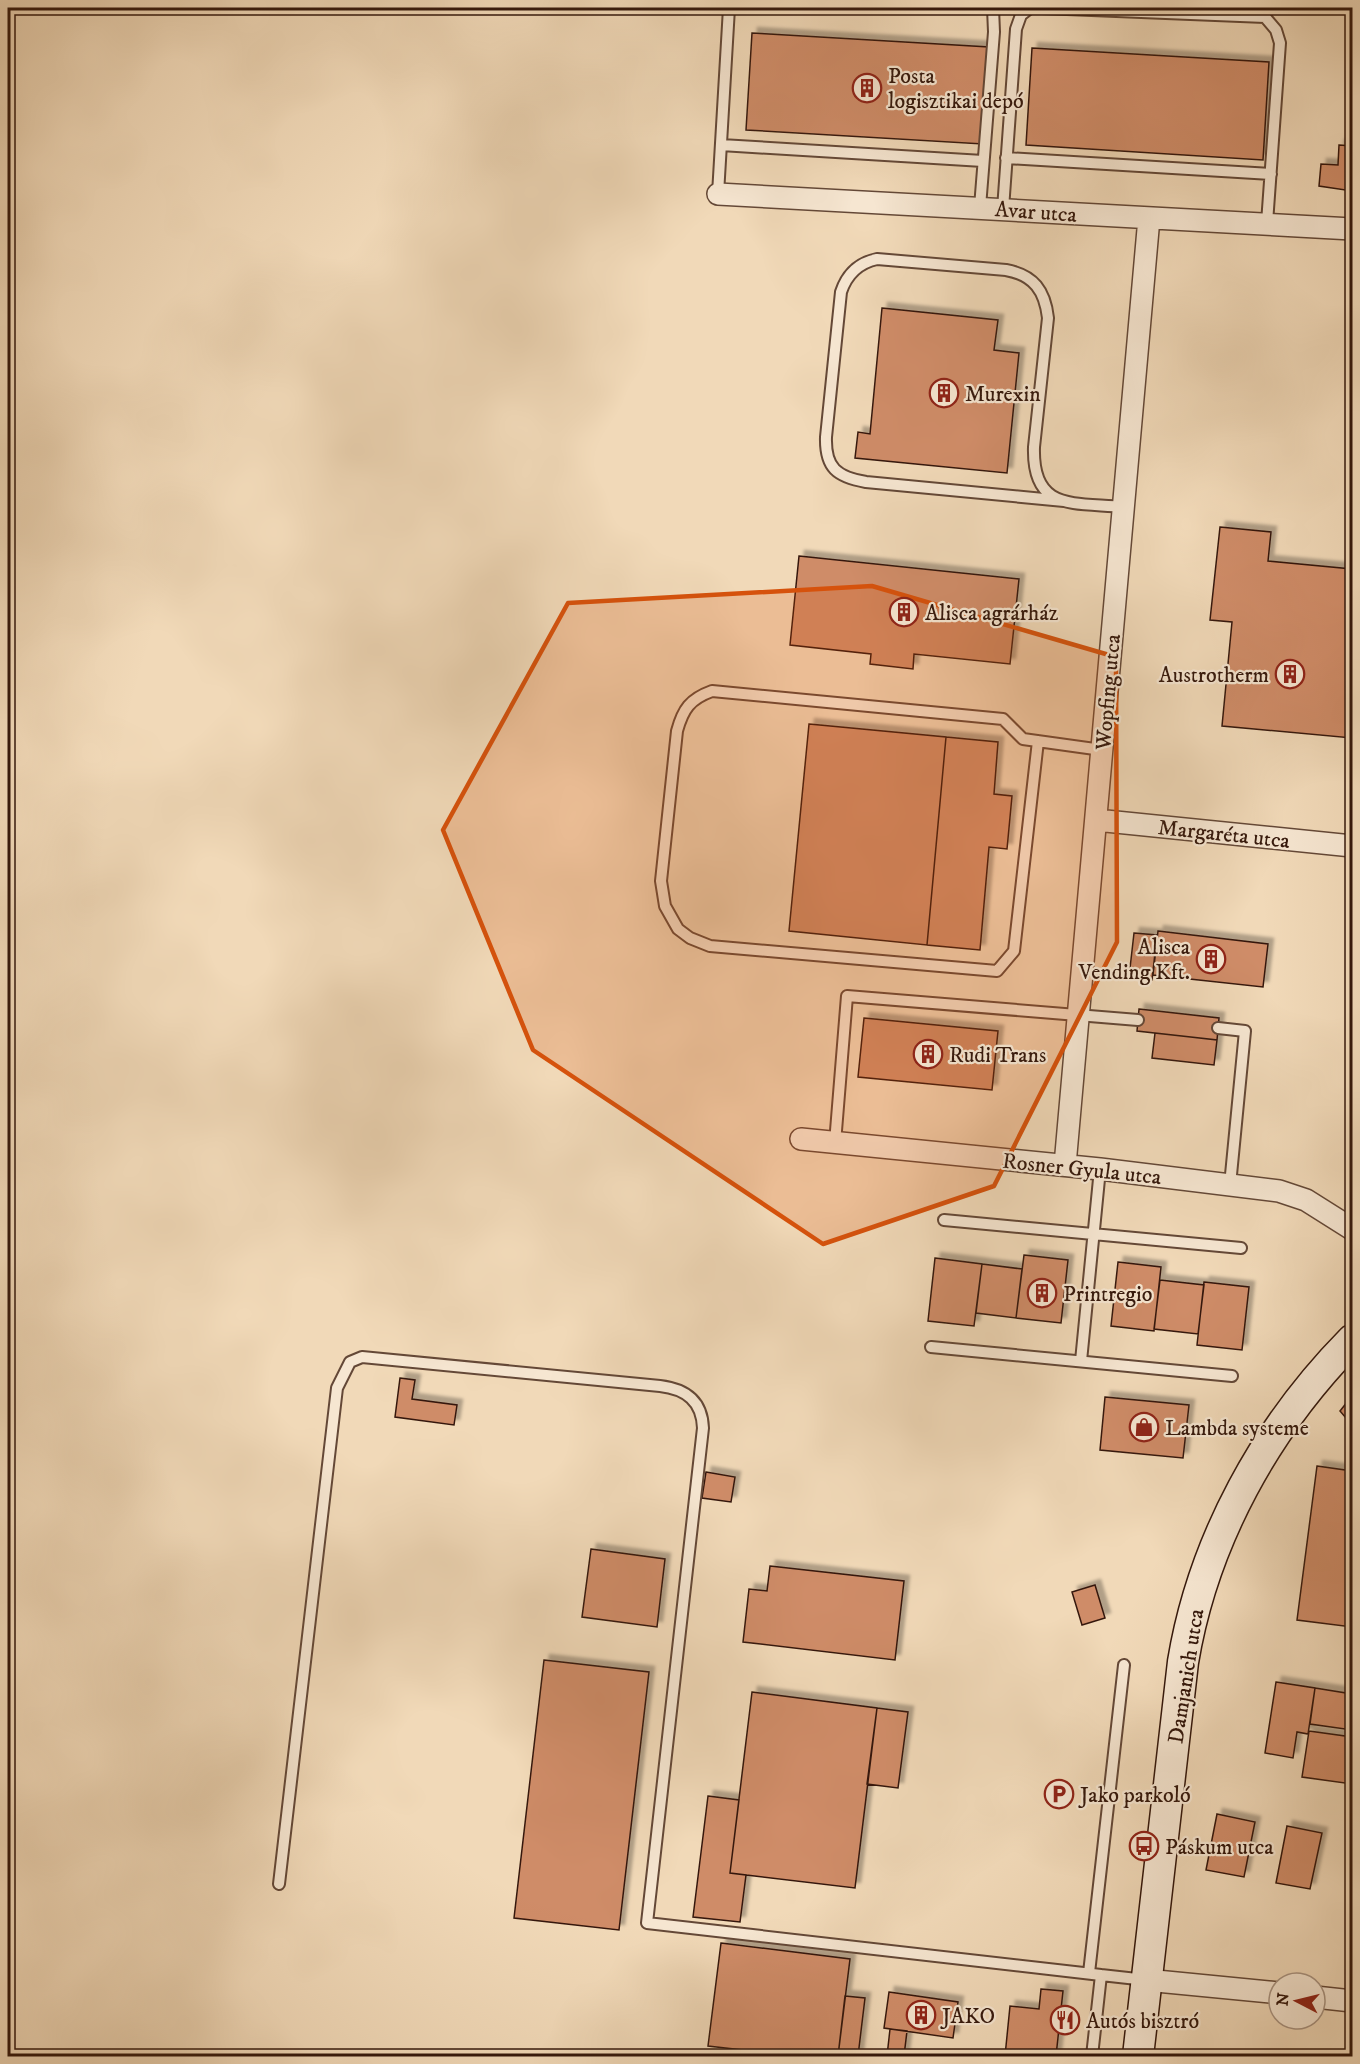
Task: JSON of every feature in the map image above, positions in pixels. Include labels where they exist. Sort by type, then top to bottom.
[{"type":"main road","name":"Damjanich utca","points":[[1138,2056],[1184,1662],[1189,1629],[1206,1570],[1243,1486],[1288,1417],[1332,1360],[1353,1340]]},
{"type":"street","name":"Avar utca","points":[[718,195],[980,207],[1353,229]]},
{"type":"street","name":"Wopfing utca","points":[[1065,1165],[1149,218]]},
{"type":"street","name":"Margaréta utca","points":[[1096,820],[1353,846]]},
{"type":"street","name":"Rosner Gyula utca","points":[[801,1139],[1065,1165],[1279,1191],[1306,1200],[1353,1229]]},
{"type":"street","points":[[1146,1980],[1267,1992]]},
{"type":"street","points":[[1327,1998],[1353,2001]]},
{"type":"lane","points":[[718,195],[729,8]]},
{"type":"lane","points":[[980,207],[994,32],[993,8]]},
{"type":"lane","points":[[1003,209],[1016,29],[1021,15],[1030,8]]},
{"type":"lane","points":[[1042,8],[1265,18],[1276,30],[1280,43],[1267,223]]},
{"type":"lane","points":[[721,145],[983,161]]},
{"type":"lane","points":[[1006,158],[1271,174]]},
{"type":"lane","points":[[1064,501],[1052,497],[1043,489],[1034,466],[1048,318],[1046,299],[1040,289],[1020,273],[982,268],[877,259],[851,272],[841,292],[826,436],[826,451],[835,470],[846,478],[866,482],[1124,507]]},
{"type":"lane","points":[[1038,741],[1014,951],[997,971],[710,946],[690,939],[678,929],[665,906],[661,881],[676,731],[683,709],[696,696],[712,691],[1003,719],[1023,739],[1038,741],[1102,750]]},
{"type":"lane","points":[[835,1143],[847,996],[1138,1020]]},
{"type":"lane","points":[[1218,1028],[1245,1030],[1230,1185]]},
{"type":"lane","points":[[1082,1361],[1100,1169]]},
{"type":"lane","points":[[944,1220],[1241,1248]]},
{"type":"lane","points":[[931,1347],[1232,1376]]},
{"type":"lane","points":[[279,1884],[338,1388],[350,1362],[362,1357],[660,1386],[680,1390],[698,1404],[703,1413],[703,1428],[647,1923],[1146,1980]]},
{"type":"lane","points":[[1089,1974],[1124,1665]]},
{"type":"lane","points":[[1092,2056],[1101,1975]]},
{"type":"highlighted area","points":[[872,586],[1116,657],[1117,942],[994,1186],[823,1244],[533,1050],[443,830],[568,603]]},
{"type":"building","name":"Posta logisztikai depó","points":[[752,33],[989,47],[983,144],[746,130]]},
{"type":"building","points":[[1032,48],[1269,62],[1263,160],[1026,145]]},
{"type":"building","points":[[1339,145],[1352,146],[1352,191],[1319,186],[1321,164],[1338,165]]},
{"type":"building","name":"Murexin","points":[[882,308],[998,320],[994,350],[1019,353],[1007,473],[855,458],[858,432],[870,434]]},
{"type":"building","name":"Austrotherm","points":[[1220,527],[1271,532],[1268,561],[1352,569],[1352,738],[1222,726],[1232,622],[1210,620]]},
{"type":"building","name":"Alisca agrárház","points":[[799,556],[1019,579],[1010,664],[914,654],[913,669],[870,664],[871,654],[790,645]]},
{"type":"building","points":[[809,724],[946,737],[927,945],[789,931]]},
{"type":"building","points":[[946,737],[998,742],[994,794],[1012,796],[1007,849],[989,847],[980,950],[927,945]]},
{"type":"building","name":"Alisca Vending Kft.","points":[[1158,931],[1268,944],[1263,987],[1153,975]]},
{"type":"building","points":[[1134,933],[1157,935],[1152,980],[1129,977]]},
{"type":"building","points":[[1139,1009],[1219,1018],[1217,1040],[1137,1031]]},
{"type":"building","name":"Rudi Trans","points":[[864,1018],[998,1031],[992,1090],[858,1077]]},
{"type":"building","points":[[1155,1033],[1217,1040],[1214,1065],[1152,1058]]},
{"type":"building","name":"Printregio","points":[[1024,1255],[1068,1260],[1061,1323],[1016,1318]]},
{"type":"building","points":[[935,1258],[982,1264],[974,1326],[928,1321]]},
{"type":"building","points":[[1118,1262],[1161,1267],[1154,1331],[1111,1326]]},
{"type":"building","points":[[982,1264],[1022,1269],[1016,1318],[976,1313]]},
{"type":"building","points":[[1160,1280],[1204,1285],[1198,1334],[1154,1329]]},
{"type":"building","points":[[1204,1282],[1249,1287],[1242,1350],[1197,1345]]},
{"type":"building","points":[[400,1378],[415,1380],[412,1399],[457,1405],[454,1425],[395,1417]]},
{"type":"building","points":[[1352,1396],[1352,1425],[1340,1411]]},
{"type":"building","name":"Lambda systeme","points":[[1105,1397],[1189,1405],[1183,1458],[1100,1450]]},
{"type":"building","points":[[1317,1466],[1352,1471],[1352,1627],[1297,1620]]},
{"type":"building","points":[[706,1472],[735,1477],[731,1502],[702,1498]]},
{"type":"building","points":[[591,1549],[665,1559],[657,1627],[582,1617]]},
{"type":"building","points":[[770,1566],[904,1581],[895,1660],[743,1642],[749,1589],[767,1591]]},
{"type":"building","points":[[1095,1585],[1105,1618],[1082,1625],[1072,1592]]},
{"type":"building","points":[[544,1660],[649,1672],[619,1930],[514,1918]]},
{"type":"building","points":[[1276,1682],[1315,1688],[1308,1734],[1297,1732],[1293,1758],[1265,1753]]},
{"type":"building","points":[[1315,1688],[1352,1694],[1352,1730],[1310,1724]]},
{"type":"building","points":[[752,1692],[877,1708],[855,1888],[730,1873]]},
{"type":"building","points":[[877,1708],[908,1712],[898,1788],[867,1784]]},
{"type":"building","points":[[1309,1731],[1352,1737],[1352,1784],[1302,1777]]},
{"type":"building","points":[[708,1796],[739,1800],[730,1873],[746,1875],[740,1922],[693,1917]]},
{"type":"building","points":[[1217,1814],[1255,1822],[1244,1877],[1206,1870]]},
{"type":"building","points":[[1287,1826],[1322,1833],[1310,1889],[1276,1883]]},
{"type":"building","points":[[721,1943],[850,1959],[838,2056],[795,2056],[708,2046]]},
{"type":"building","points":[[1041,1989],[1063,1991],[1056,2056],[1005,2056],[1010,2006],[1039,2009]]},
{"type":"building","name":"JAKO","points":[[889,1992],[958,2002],[953,2038],[884,2028]]},
{"type":"building","points":[[845,1996],[865,1998],[858,2056],[838,2056]]},
{"type":"building","points":[[890,2029],[907,2031],[904,2056],[887,2056]]},
{"type":"place","name":"Posta logisztikai depó","points":[[867,88]]},
{"type":"place","name":"Murexin","points":[[944,393]]},
{"type":"place","name":"Alisca agrárház","points":[[904,612]]},
{"type":"place","name":"Austrotherm","points":[[1290,674]]},
{"type":"place","name":"Alisca Vending Kft.","points":[[1211,959]]},
{"type":"place","name":"Rudi Trans","points":[[928,1054]]},
{"type":"place","name":"Printregio","points":[[1042,1293]]},
{"type":"place","name":"Lambda systeme","points":[[1144,1427]]},
{"type":"place","name":"Jako parkoló","points":[[1059,1794]]},
{"type":"place","name":"Páskum utca","points":[[1144,1846]]},
{"type":"place","name":"JAKO","points":[[921,2015]]},
{"type":"place","name":"Autós bisztró","points":[[1065,2020]]}]
